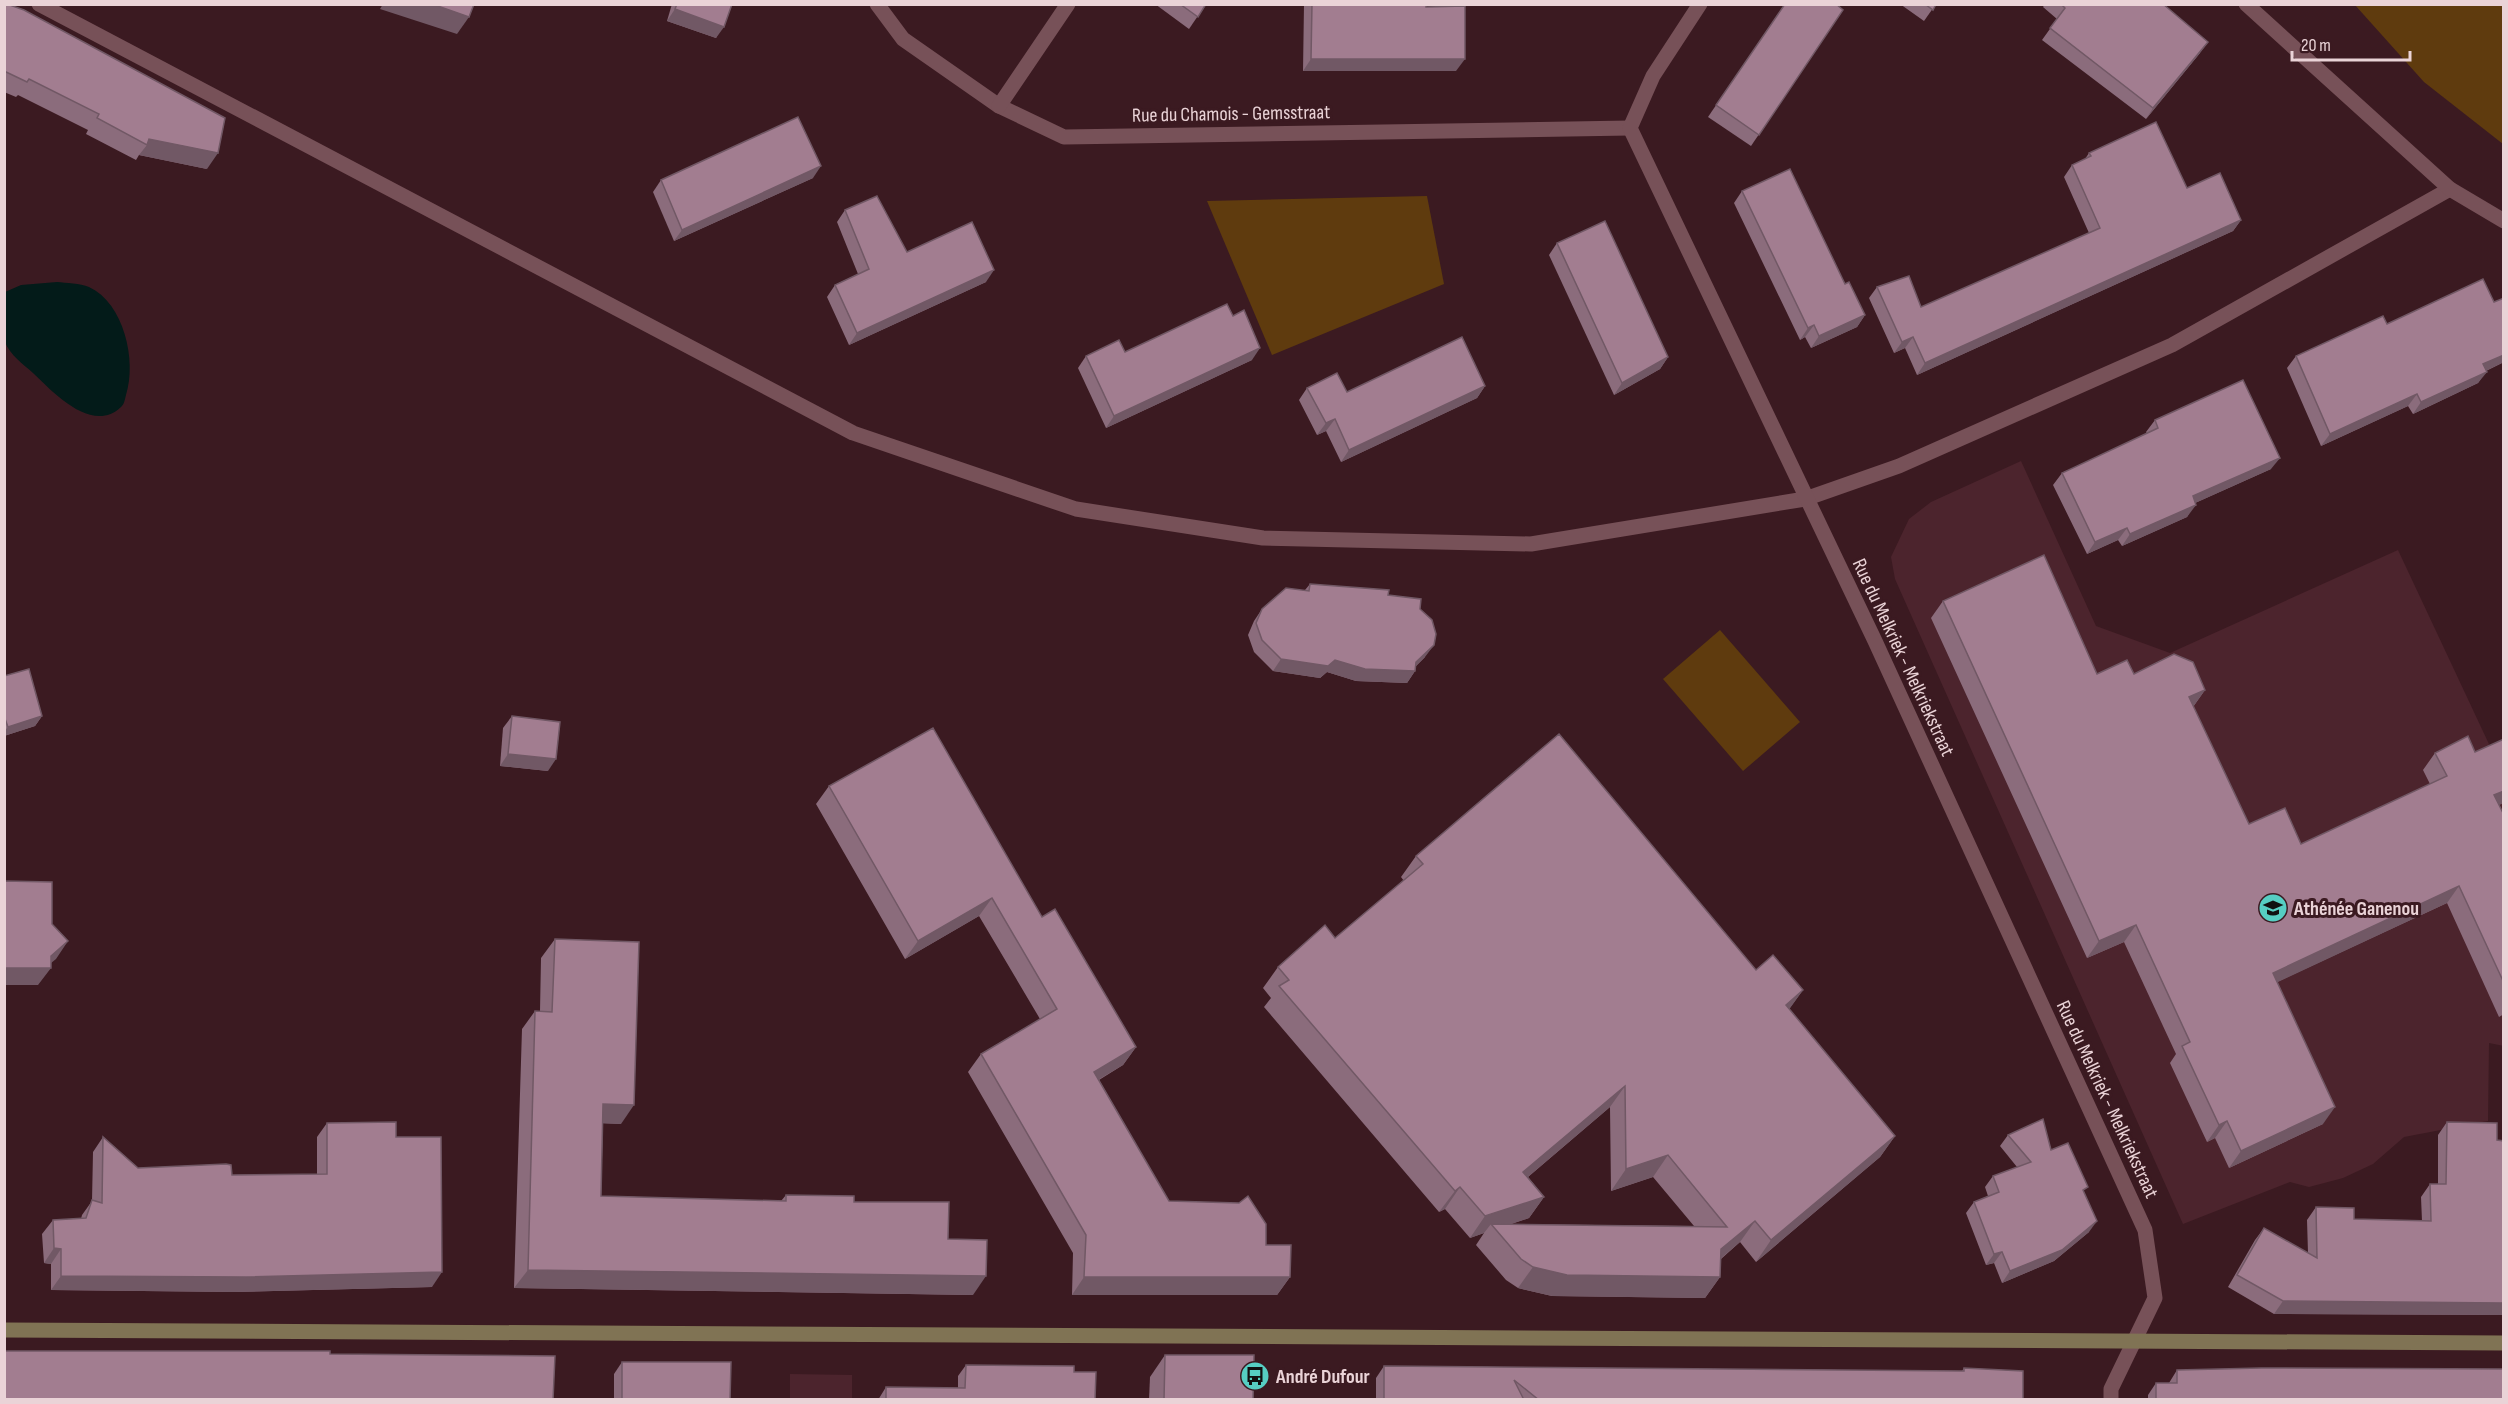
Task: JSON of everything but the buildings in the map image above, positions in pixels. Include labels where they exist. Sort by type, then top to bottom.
[{"type":"main road","points":[[4,1330],[2504,1343]]},
{"type":"street","points":[[39,4],[853,433],[1076,509],[1263,538],[1531,544],[1805,499],[1899,465],[2172,345],[2450,189]]},
{"type":"street","name":"Rue du Chamois - Gemsstraat","points":[[877,4],[903,39],[999,106],[1064,137],[1630,128]]},
{"type":"street","points":[[999,106],[1068,4]]},
{"type":"street","points":[[1630,128],[1653,76],[1700,4]]},
{"type":"street","points":[[2246,4],[2450,189],[2504,221]]},
{"type":"street","name":"Rue du Melkriek - Melkriekstraat","points":[[1630,128],[1805,499],[1885,662],[2145,1230],[2155,1298],[2111,1389],[2111,1400]]},
{"type":"shaded area","points":[[2355,5],[2503,5],[2503,144],[2424,82]]},
{"type":"shaded area","points":[[1427,196],[1444,284],[1272,355],[1207,201]]},
{"type":"shaded area","name":"Athénée Ganenou","points":[[2021,461],[2096,626],[2170,653],[2398,550],[2503,774],[2504,1046],[2489,1043],[2488,1121],[2404,1137],[2373,1164],[2343,1178],[2309,1187],[2290,1182],[2183,1224],[1895,579],[1891,557],[1909,519],[1931,502]]},
{"type":"shaded area","points":[[1720,630],[1800,722],[1743,771],[1663,679]]},
{"type":"shaded area","points":[[790,1374],[852,1375],[852,1399],[790,1399]]},
{"type":"water","points":[[57,282],[89,287],[101,295],[119,319],[128,350],[129,381],[123,405],[110,414],[98,416],[73,407],[17,359],[5,342],[3,325],[5,292],[21,285]]},
{"type":"place","name":"Athénée Ganenou","points":[[2273,908]]},
{"type":"place","name":"André Dufour","points":[[1255,1376]]}]
